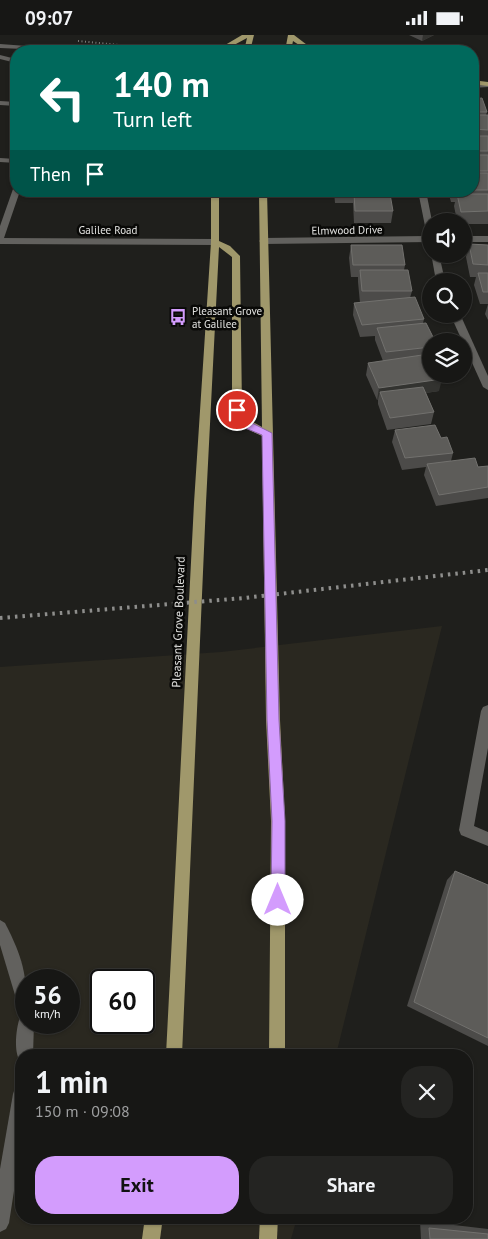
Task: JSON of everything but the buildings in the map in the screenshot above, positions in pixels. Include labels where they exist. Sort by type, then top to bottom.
[{"type":"main road","points":[[229,45],[247,35]]},
{"type":"main road","points":[[291,35],[304,45]]},
{"type":"main road","name":"Pleasant Grove Boulevard","points":[[174,1049],[200,503],[215,242],[215,197]]},
{"type":"main road","points":[[263,197],[273,720],[278,821],[277,1049]]},
{"type":"main road","points":[[215,242],[236,256],[237,410],[249,425],[267,433]]},
{"type":"main road","points":[[151,1239],[153,1224]]},
{"type":"main road","points":[[268,1239],[269,1224]]},
{"type":"street","points":[[0,240],[14,197]]},
{"type":"street","points":[[423,197],[426,213]]},
{"type":"street","points":[[0,206],[11,205]]},
{"type":"street","name":"Elmwood Drive","points":[[263,241],[422,238]]},
{"type":"street","points":[[472,239],[488,239]]},
{"type":"street","name":"Galilee Road","points":[[0,240],[215,242]]},
{"type":"street","points":[[459,323],[488,387]]},
{"type":"street","points":[[488,711],[466,830],[488,839]]},
{"type":"street","points":[[0,928],[11,951],[16,969]]},
{"type":"street","points":[[25,1049],[26,1034]]},
{"type":"street","points":[[0,1223],[15,1131]]},
{"type":"path","points":[[73,40],[123,45]]},
{"type":"shaded area","points":[[442,626],[337,1049],[15,1049],[15,1224],[295,1224],[291,1239],[0,1239],[0,667],[221,652]]},
{"type":"railway","points":[[0,618],[244,598],[488,570]]},
{"type":"place","name":"Pleasant Grove at Galilee","points":[[178,317]]},
{"type":"route","points":[[237,410],[249,425],[267,433],[273,720],[278,821],[278,900]]}]
